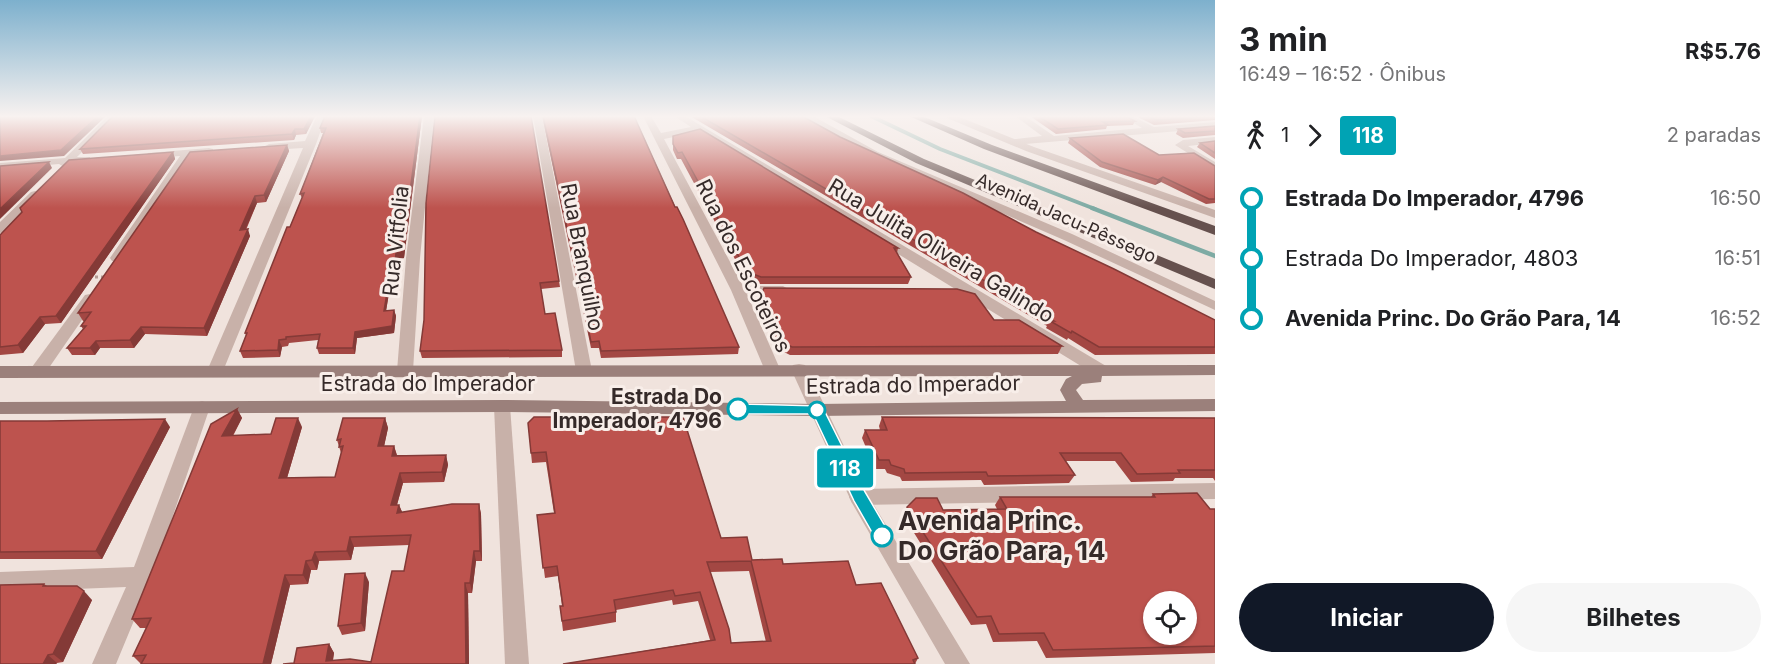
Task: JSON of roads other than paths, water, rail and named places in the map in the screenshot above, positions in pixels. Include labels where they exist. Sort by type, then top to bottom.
[{"type":"highway","name":"Avenida Jacu-Pêssego","points":[[893,147],[1215,284]]},
{"type":"highway","name":"Avenida Jacu-Pêssego","points":[[992,147],[1215,231]]},
{"type":"main road","name":"Estrada do Imperador","points":[[0,372],[1215,370]]},
{"type":"main road","points":[[1077,405],[1068,390],[1073,380],[1087,378],[1215,378]]},
{"type":"main road","name":"Estrada do Imperador","points":[[0,408],[502,406],[817,410],[1215,405]]},
{"type":"street","points":[[0,229],[82,147]]},
{"type":"street","points":[[255,148],[269,147]]},
{"type":"street","points":[[215,371],[310,147]]},
{"type":"street","name":"Rua Vitfolia","points":[[405,371],[413,258],[426,147]]},
{"type":"street","name":"Rua Branquilho","points":[[543,147],[584,370]]},
{"type":"street","name":"Rua dos Escoteiros","points":[[662,147],[738,290],[772,369]]},
{"type":"street","name":"Rua Julita Oliveira Galindo","points":[[730,147],[1100,370]]},
{"type":"street","name":"Avenida Jacu-Pêssego","points":[[862,147],[1068,237],[1215,306]]},
{"type":"street","points":[[1025,147],[1215,214]]},
{"type":"street","points":[[1183,147],[1215,167]]},
{"type":"street","points":[[144,155],[222,150]]},
{"type":"street","points":[[110,273],[188,152]]},
{"type":"street","points":[[0,166],[100,159]]},
{"type":"street","points":[[38,371],[97,287]]},
{"type":"street","points":[[738,290],[796,290]]},
{"type":"street","points":[[934,290],[969,290]]},
{"type":"street","points":[[799,369],[860,497],[958,664]]},
{"type":"street","points":[[502,406],[517,664]]},
{"type":"street","points":[[104,664],[141,576],[202,407]]},
{"type":"street","points":[[860,497],[1215,491]]},
{"type":"street","points":[[0,582],[141,576]]},
{"type":"waterway","points":[[936,147],[1095,209]]},
{"type":"waterway","points":[[1092,208],[1215,256]]},
{"type":"place","name":"Estrada Do Imperador, 4796","points":[[738,409]]},
{"type":"place","name":"Avenida Princ. Do Grão Para, 14","points":[[882,536]]}]
